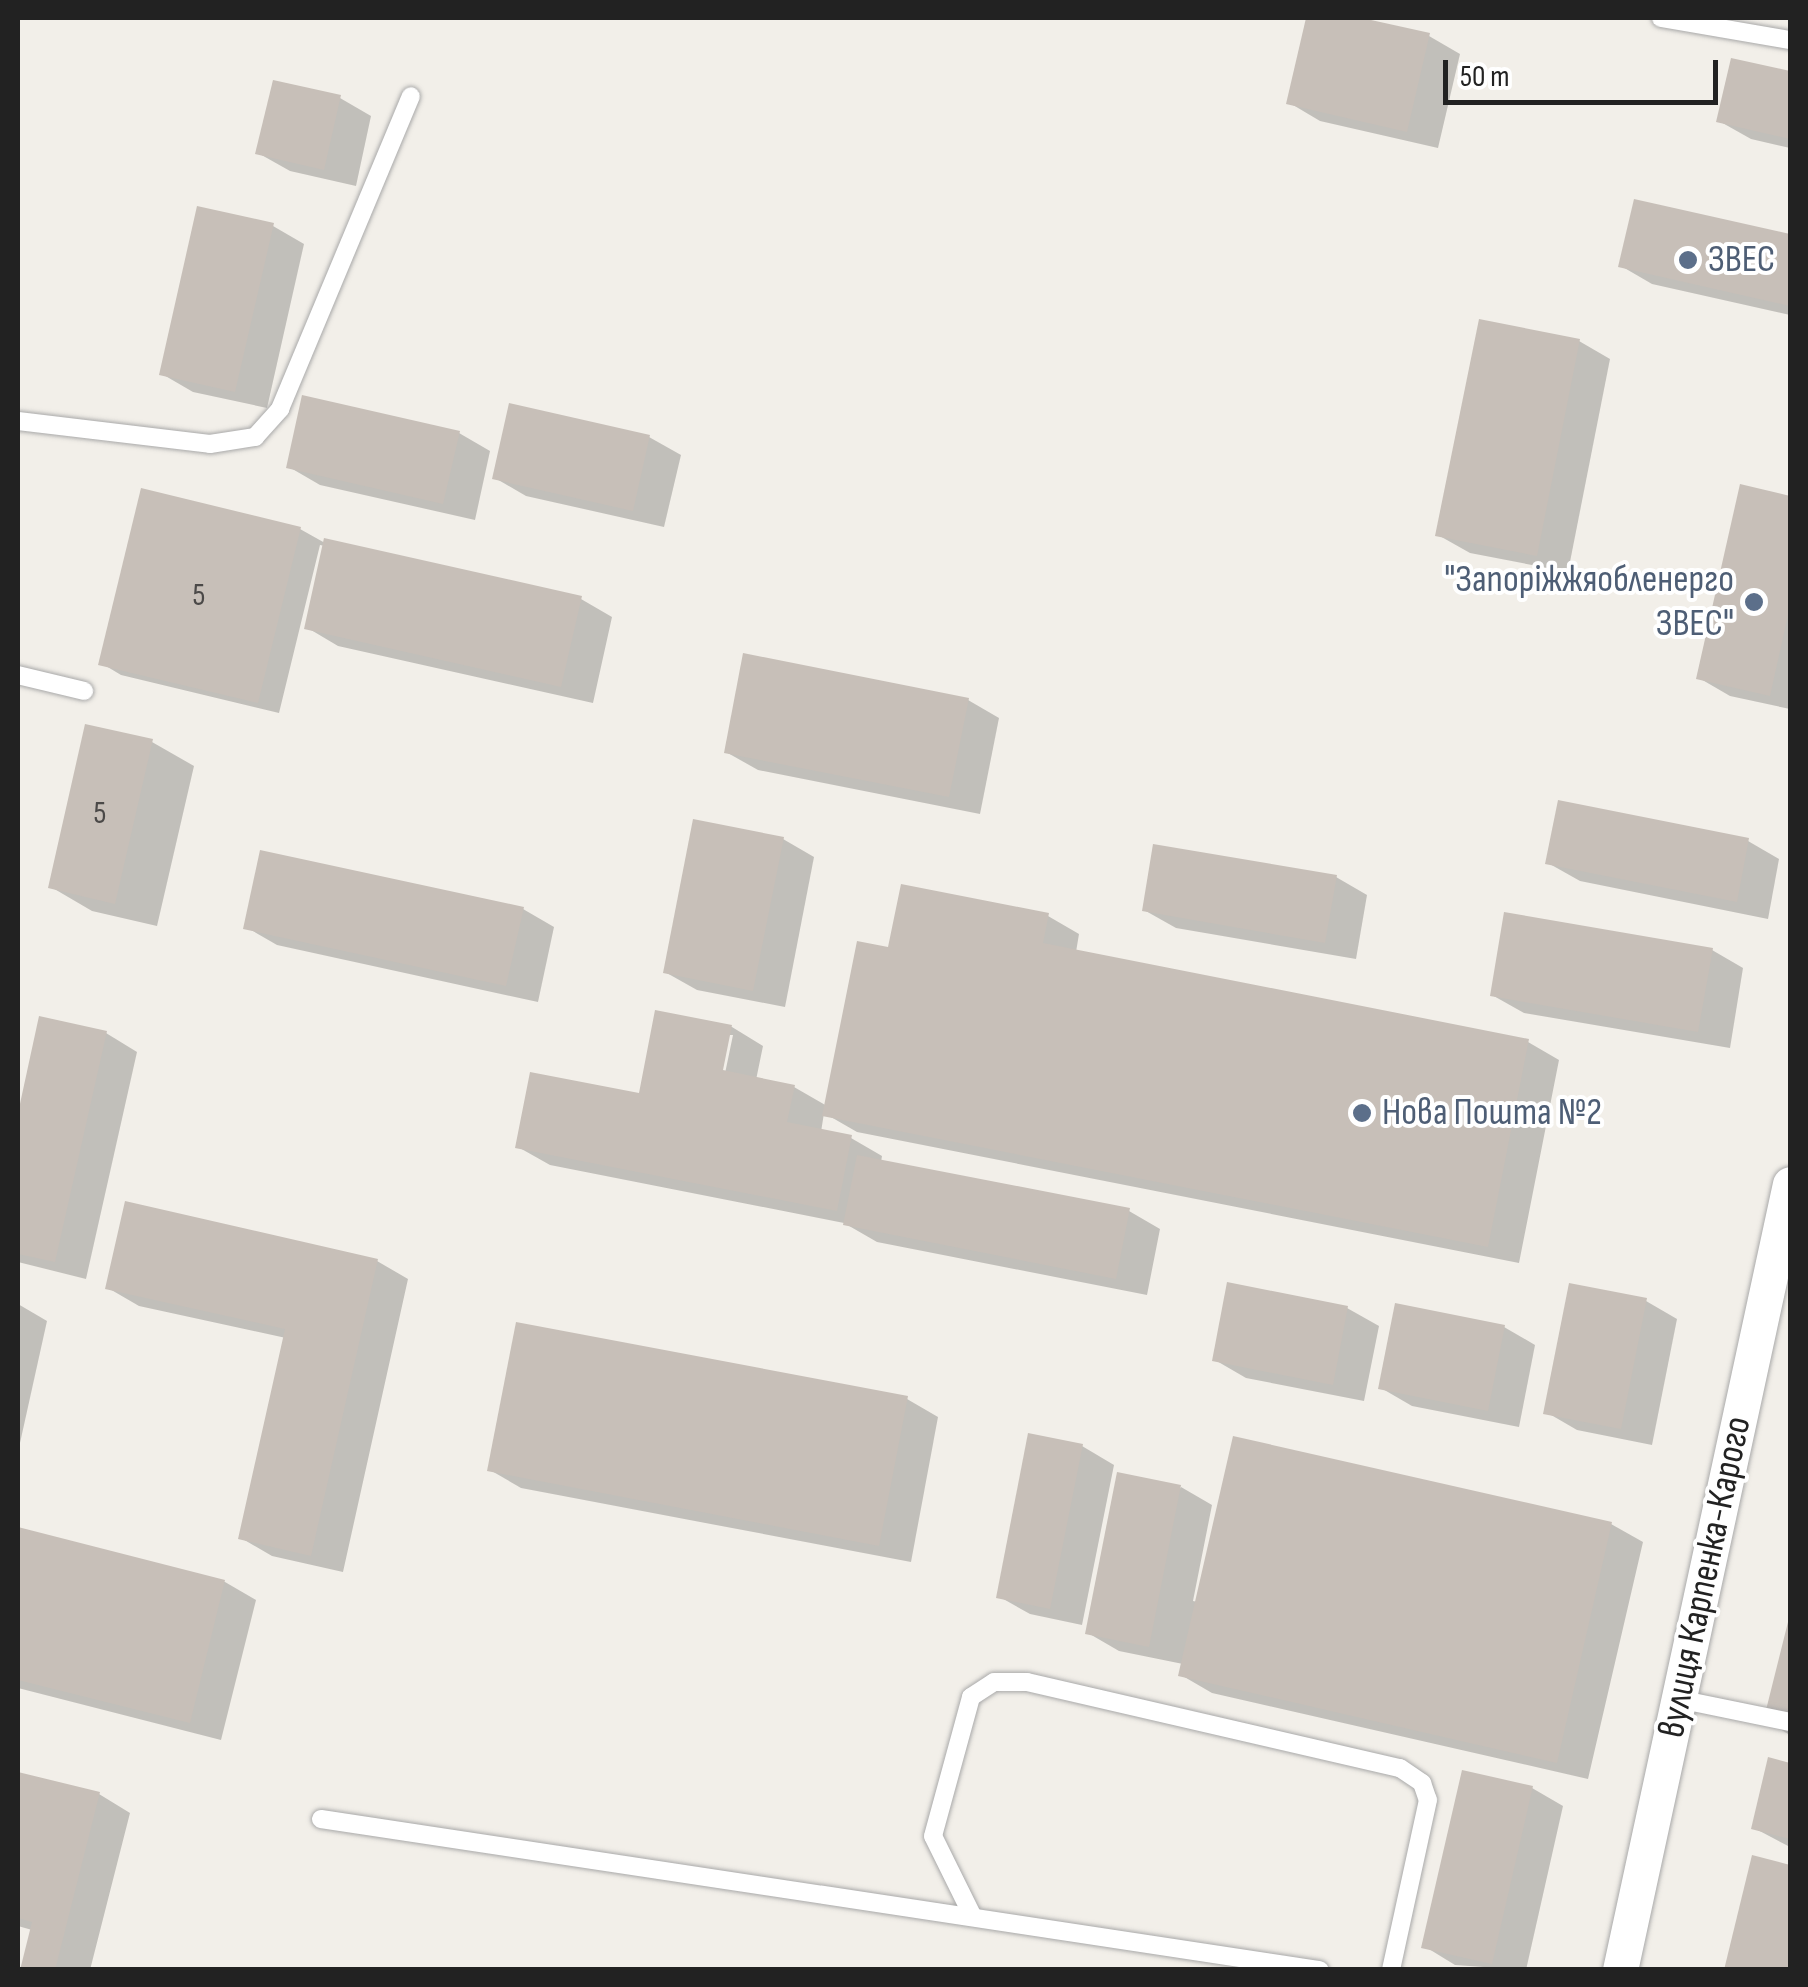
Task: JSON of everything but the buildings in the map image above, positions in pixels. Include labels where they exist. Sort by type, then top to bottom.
[{"type":"street","name":"вулиця Карпенка-Карого","points":[[1620,1970],[1790,1184]]},
{"type":"lane","points":[[1661,18],[1790,40]]},
{"type":"lane","points":[[18,421],[210,444],[255,438],[280,409],[411,96]]},
{"type":"lane","points":[[18,675],[84,690]]},
{"type":"lane","points":[[973,1917],[933,1836],[970,1696],[994,1682],[1026,1682],[1400,1768],[1422,1783],[1428,1800],[1391,1970]]},
{"type":"lane","points":[[1678,1699],[1790,1722]]},
{"type":"lane","points":[[321,1818],[1320,1970]]},
{"type":"place","name":"ЗВЕС","points":[[1688,260]]},
{"type":"place","name":"\"Запоріжжяобленерго ЗВЕС\"","points":[[1754,602]]},
{"type":"place","name":"Нова Пошта №2","points":[[1362,1113]]}]
